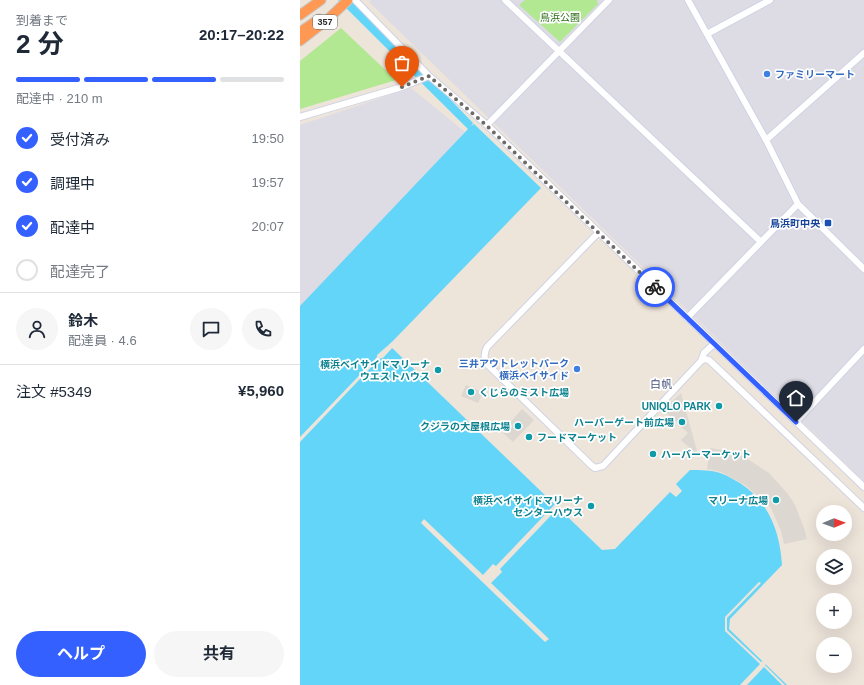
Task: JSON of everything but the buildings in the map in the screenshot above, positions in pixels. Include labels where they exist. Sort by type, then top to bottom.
[{"type":"highway","points":[[300,14],[320,0]]},
{"type":"highway","points":[[300,32],[331,11],[343,0]]},
{"type":"highway","name":"357","points":[[300,41],[327,20],[348,0]]},
{"type":"street","points":[[355,0],[429,76],[486,125],[864,487]]},
{"type":"street","points":[[505,0],[761,242]]},
{"type":"street","points":[[486,125],[609,0]]},
{"type":"street","points":[[688,0],[766,140],[798,204],[864,269]]},
{"type":"street","points":[[707,34],[770,0]]},
{"type":"street","points":[[766,140],[864,53]]},
{"type":"street","points":[[300,117],[402,87],[429,76]]},
{"type":"street","points":[[687,318],[798,204]]},
{"type":"street","points":[[598,233],[487,347],[484,357],[487,364],[592,466],[595,468],[603,466],[701,361],[704,353],[714,344]]},
{"type":"street","points":[[796,422],[864,349]]},
{"type":"street","points":[[701,361],[704,359],[709,360],[864,508]]},
{"type":"shaded area","points":[[371,0],[864,0],[864,481],[369,2]]},
{"type":"shaded area","points":[[411,88],[465,132],[300,307],[300,125]]},
{"type":"shaded area","name":"くじらのミスト広場","points":[[466,385],[478,390],[482,395],[478,403],[461,396]]},
{"type":"shaded area","name":"ハーバーゲート前広場","points":[[681,393],[697,451],[695,453],[681,440],[688,433],[663,410]]},
{"type":"shaded area","name":"クジラの大屋根広場","points":[[522,409],[534,420],[513,442],[502,432]]},
{"type":"shaded area","name":"マリーナ広場","points":[[710,448],[743,456],[769,473],[788,494],[795,505],[807,539],[784,544],[781,531],[771,508],[745,485],[721,472],[707,469]]},
{"type":"green space","name":"鳥浜公園","points":[[525,0],[597,0],[598,4],[560,42],[519,5]]},
{"type":"green space","points":[[341,28],[396,80],[300,109],[300,61]]},
{"type":"water","points":[[338,0],[355,0],[473,123],[471,126],[474,124],[541,188],[389,345],[602,550],[615,549],[670,492],[676,497],[682,491],[676,484],[690,470],[709,471],[723,474],[740,483],[750,491],[759,499],[771,519],[779,541],[782,565],[730,619],[729,629],[787,685],[300,685],[300,306],[468,129]]},
{"type":"pier","points":[[392,342],[394,346],[383,358],[379,359],[300,442],[300,437],[377,357],[377,355]]},
{"type":"pier","points":[[556,503],[560,506],[500,569],[502,572],[491,583],[549,639],[545,642],[421,523],[424,519],[483,575],[493,564],[496,566]]},
{"type":"pier","points":[[759,582],[761,583],[727,618],[727,630],[761,662],[764,660],[767,663],[765,665],[785,685],[782,685],[764,667],[747,685],[740,685],[760,664],[725,631],[725,617]]},
{"type":"way so far","points":[[402,87],[429,76],[486,125],[655,287]]},
{"type":"place","name":"ファミリーマート","points":[[767,74]]},
{"type":"place","name":"鳥浜町中央","points":[[828,223]]},
{"type":"place","name":"三井アウトレットパーク 横浜ベイサイド","points":[[577,369]]},
{"type":"place","name":"横浜ベイサイドマリーナ ウエストハウス","points":[[438,370]]},
{"type":"place","name":"くじらのミスト広場","points":[[471,392]]},
{"type":"place","name":"UNIQLO PARK","points":[[719,406]]},
{"type":"place","name":"ハーバーゲート前広場","points":[[682,422]]},
{"type":"place","name":"クジラの大屋根広場","points":[[518,426]]},
{"type":"place","name":"フードマーケット","points":[[529,437]]},
{"type":"place","name":"ハーバーマーケット","points":[[653,454]]},
{"type":"place","name":"マリーナ広場","points":[[776,500]]},
{"type":"place","name":"横浜ベイサイドマリーナ センターハウス","points":[[591,506]]},
{"type":"district","name":"白帆","points":[[661,384]]},
{"type":"route","points":[[655,287],[796,422]]}]
